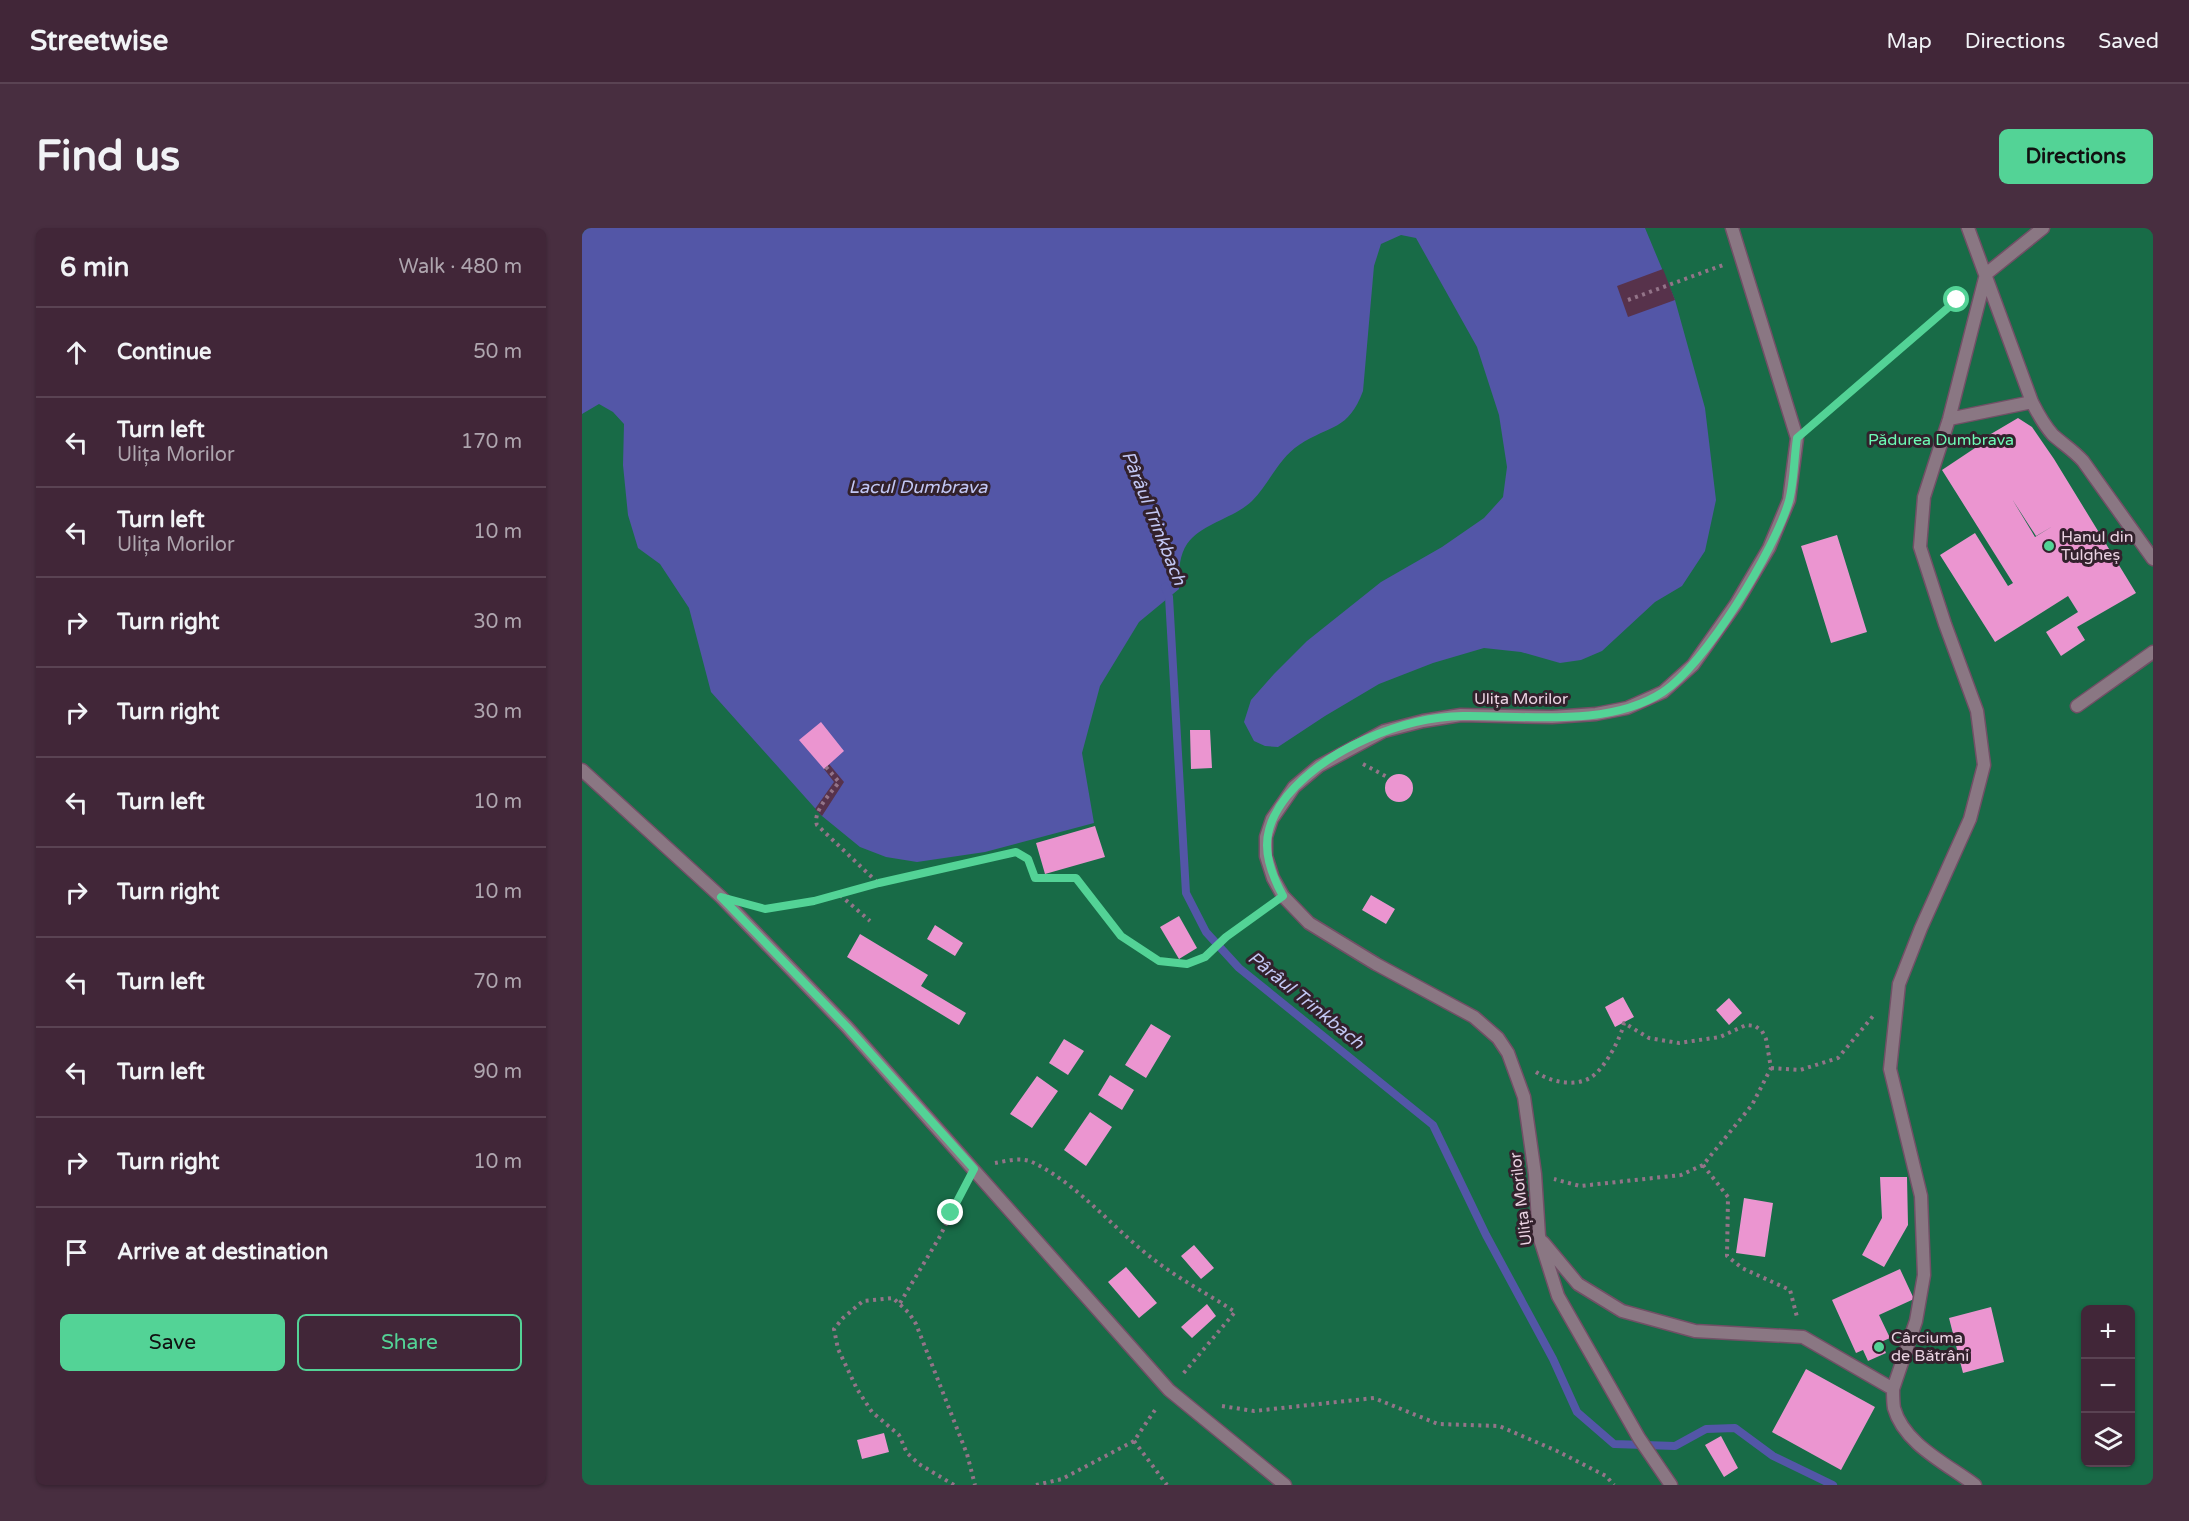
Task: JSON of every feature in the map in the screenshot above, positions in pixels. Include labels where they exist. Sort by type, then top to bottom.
[{"type":"lane","name":"Ulița Morilor","points":[[1671,1485],[1639,1438],[1558,1296],[1539,1236],[1524,1097],[1508,1053],[1498,1038],[1474,1017],[1328,936],[1309,923],[1283,896],[1273,878],[1266,855],[1266,837],[1272,819],[1294,788],[1318,766],[1384,731],[1423,721],[1461,716],[1552,717],[1596,714],[1627,708],[1663,692],[1693,665],[1736,604],[1769,548],[1789,500],[1797,438],[1732,228]]},
{"type":"lane","points":[[1968,228],[2032,402],[2042,422],[2083,460],[2153,560]]},
{"type":"lane","points":[[1975,1485],[1921,1446],[1903,1427],[1894,1407],[1893,1389],[1916,1321],[1924,1275],[1920,1196],[1890,1069],[1899,984],[1921,928],[1970,819],[1984,765],[1977,711],[1920,547],[1924,497],[1949,419],[1986,274],[2043,228]]},
{"type":"lane","points":[[1949,419],[2032,402]]},
{"type":"lane","points":[[2077,706],[2153,652]]},
{"type":"lane","points":[[582,770],[721,897],[847,1027],[1174,1394],[1286,1485]]},
{"type":"lane","points":[[1539,1236],[1578,1284],[1622,1311],[1695,1331],[1803,1337],[1893,1389]]},
{"type":"path","points":[[1628,300],[1740,259]]},
{"type":"path","points":[[1797,438],[1986,274]]},
{"type":"path","points":[[826,767],[839,782],[818,813],[816,821],[879,883]]},
{"type":"path","points":[[721,897],[765,909],[840,895],[879,883],[1016,852],[1028,859],[1035,878],[1076,878],[1121,936],[1159,961],[1187,964],[1205,957],[1226,937],[1283,896]]},
{"type":"path","points":[[840,895],[870,921]]},
{"type":"path","points":[[1771,1068],[1800,1070],[1838,1058],[1899,984]]},
{"type":"path","points":[[1508,1053],[1547,1079],[1570,1083],[1591,1077],[1609,1057],[1622,1034],[1624,1023],[1649,1038],[1678,1043],[1720,1037],[1746,1025],[1755,1026],[1762,1031],[1766,1039],[1771,1068],[1752,1105],[1703,1165],[1681,1175],[1580,1186],[1534,1174]]},
{"type":"path","points":[[900,1303],[939,1238],[974,1169],[1009,1160],[1029,1160],[1051,1173],[1089,1202],[1157,1262],[1235,1312],[1174,1394],[1134,1441],[1062,1479],[1036,1485]]},
{"type":"path","points":[[1703,1165],[1728,1197],[1726,1256],[1742,1268],[1790,1290],[1803,1337]]},
{"type":"path","points":[[954,1485],[919,1464],[907,1453],[899,1435],[872,1412],[857,1389],[838,1349],[834,1329],[863,1301],[893,1298],[909,1313],[916,1324],[968,1454],[975,1485]]},
{"type":"path","points":[[1174,1394],[1254,1411],[1374,1398],[1438,1424],[1499,1426],[1557,1451],[1606,1476],[1614,1485]]},
{"type":"path","points":[[1134,1441],[1167,1485]]},
{"type":"green space","name":"Pădurea Dumbrava","points":[[582,228],[2153,228],[2153,1485],[582,1485]]},
{"type":"water","name":"Lacul Dumbrava","points":[[582,228],[1645,228],[1675,300],[1705,408],[1716,500],[1705,551],[1682,586],[1655,602],[1602,651],[1581,660],[1560,663],[1521,652],[1484,648],[1433,663],[1379,684],[1278,747],[1265,746],[1254,741],[1244,722],[1251,700],[1307,641],[1381,582],[1442,547],[1484,518],[1503,497],[1507,467],[1499,415],[1477,347],[1416,238],[1401,235],[1381,244],[1374,266],[1363,391],[1351,413],[1345,420],[1310,438],[1292,451],[1279,464],[1252,501],[1193,537],[1182,555],[1179,589],[1139,622],[1100,686],[1082,753],[1094,823],[985,852],[917,862],[886,857],[860,847],[822,816],[711,692],[689,608],[660,564],[638,548],[628,515],[623,465],[624,424],[613,412],[599,404],[582,414]]},
{"type":"pier","points":[[1663,269],[1675,300],[1628,317],[1617,286]]},
{"type":"pier","points":[[829,764],[844,782],[822,816],[815,809],[834,782],[824,769]]},
{"type":"building","name":"Hanul din Tulgheș","points":[[2018,418],[2032,427],[2136,593],[2077,627],[2085,640],[2061,656],[2046,632],[2078,612],[2068,596],[1995,642],[1940,555],[1975,533],[2008,586],[2013,583],[1942,470],[1981,444],[1979,441]],"holes":[[[2012,499],[2036,536],[2053,526],[2035,537]]]},
{"type":"building","points":[[1837,535],[1867,632],[1831,643],[1801,546]]},
{"type":"building","points":[[821,722],[844,751],[824,769],[799,740]]},
{"type":"building","points":[[1190,730],[1210,730],[1212,768],[1191,769]]},
{"type":"building","points":[[1399,774],[1409,778],[1413,788],[1409,798],[1399,802],[1389,798],[1385,788],[1389,778]]},
{"type":"building","points":[[1095,826],[1105,857],[1045,874],[1036,843]]},
{"type":"building","points":[[1371,895],[1395,909],[1386,924],[1362,910]]},
{"type":"building","points":[[1179,916],[1197,948],[1179,959],[1160,927]]},
{"type":"building","points":[[935,925],[963,943],[955,956],[927,939]]},
{"type":"building","points":[[860,934],[928,975],[921,986],[966,1013],[959,1025],[847,957]]},
{"type":"building","points":[[1623,997],[1634,1017],[1615,1027],[1605,1007]]},
{"type":"building","points":[[1729,998],[1742,1013],[1729,1025],[1716,1010]]},
{"type":"building","points":[[1151,1024],[1171,1036],[1146,1078],[1125,1065]]},
{"type":"building","points":[[1064,1039],[1084,1051],[1068,1075],[1049,1063]]},
{"type":"building","points":[[1110,1075],[1134,1090],[1122,1110],[1098,1095]]},
{"type":"building","points":[[1037,1076],[1058,1091],[1032,1128],[1010,1114]]},
{"type":"building","points":[[1090,1112],[1112,1127],[1086,1166],[1064,1150]]},
{"type":"building","points":[[1880,1177],[1907,1177],[1908,1225],[1884,1267],[1862,1255],[1882,1218]]},
{"type":"building","points":[[1744,1198],[1773,1203],[1765,1257],[1736,1253]]},
{"type":"building","points":[[1194,1245],[1214,1268],[1201,1279],[1181,1256]]},
{"type":"building","points":[[1126,1267],[1157,1303],[1139,1318],[1108,1282]]},
{"type":"building","points":[[1900,1269],[1914,1299],[1879,1315],[1890,1338],[1881,1342],[1886,1353],[1868,1361],[1863,1350],[1856,1353],[1832,1300]]},
{"type":"building","points":[[1207,1304],[1216,1316],[1192,1338],[1181,1327]]},
{"type":"building","points":[[1991,1307],[2004,1362],[1963,1373],[1949,1318]]},
{"type":"building","points":[[1806,1369],[1875,1407],[1841,1470],[1772,1432]]},
{"type":"building","points":[[884,1433],[889,1452],[862,1459],[857,1440]]},
{"type":"building","points":[[1721,1436],[1738,1468],[1724,1477],[1705,1445]]},
{"type":"waterway","name":"Pârâul Trinkbach","points":[[1165,587],[1169,597],[1186,893],[1206,932],[1239,968],[1433,1125],[1486,1235],[1553,1359],[1577,1412],[1614,1444],[1675,1446],[1706,1429],[1735,1428],[1773,1456],[1833,1485]]},
{"type":"place","name":"Hanul din Tulgheș","points":[[2049,546]]},
{"type":"place","name":"Cârciuma de Bătrâni","points":[[1879,1347]]},
{"type":"route","points":[[951,1213],[974,1169],[847,1027],[721,897],[765,909],[814,901],[879,883],[1016,852],[1028,859],[1035,878],[1076,878],[1121,936],[1159,961],[1187,964],[1205,957],[1226,937],[1283,896],[1273,878],[1266,855],[1266,837],[1272,819],[1294,788],[1318,766],[1341,752],[1384,731],[1423,721],[1461,716],[1552,717],[1596,714],[1627,708],[1663,692],[1693,665],[1736,604],[1769,548],[1789,500],[1797,438],[1957,300]]}]
